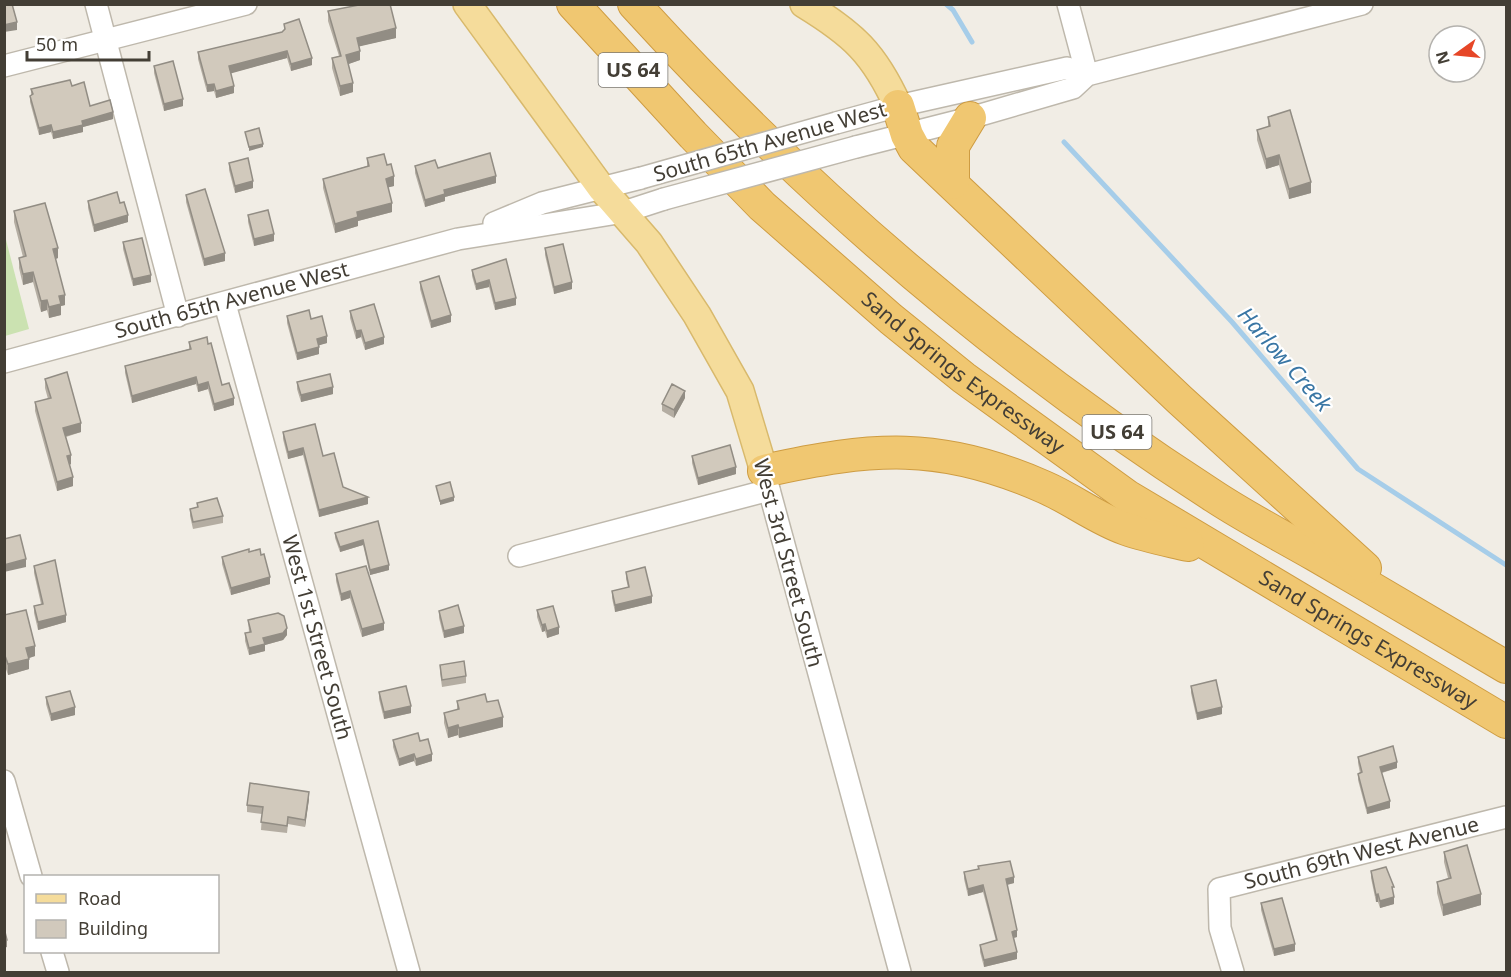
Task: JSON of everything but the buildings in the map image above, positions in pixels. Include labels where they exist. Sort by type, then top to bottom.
[{"type":"highway","name":"Sand Springs Expressway","points":[[573,4],[693,135],[762,206],[891,319],[1059,449],[1127,496],[1506,722]]},
{"type":"highway","name":"Sand Springs Expressway","points":[[634,4],[732,110],[842,213],[987,336],[1131,442],[1217,499],[1506,667]]},
{"type":"highway","points":[[898,106],[907,135],[914,148],[1284,497],[1418,615]]},
{"type":"highway","points":[[953,183],[953,146],[970,118]]},
{"type":"highway","points":[[767,481],[846,454],[906,452],[945,456],[978,462],[1045,487],[1124,529],[1222,554]]},
{"type":"main road","name":"West 3rd Street South","points":[[467,4],[602,189],[649,243],[697,315],[740,391],[767,481]]},
{"type":"main road","points":[[804,4],[854,37],[886,78],[898,106]]},
{"type":"street","points":[[96,4],[178,316]]},
{"type":"street","points":[[4,66],[246,4]]},
{"type":"street","points":[[1068,4],[1087,75]]},
{"type":"street","name":"South 65th Avenue West","points":[[458,238],[624,212],[1073,88],[1087,75],[1362,4]]},
{"type":"street","name":"South 65th Avenue West","points":[[4,362],[225,304],[458,238],[542,203],[602,189],[898,106],[1067,68],[1087,75]]},
{"type":"street","name":"West 1st Street South","points":[[225,304],[409,972]]},
{"type":"street","points":[[519,556],[767,481]]},
{"type":"street","name":"West 3rd Street South","points":[[767,481],[783,551],[900,972]]},
{"type":"street","points":[[4,781],[31,875]]},
{"type":"street","name":"South 69th West Avenue","points":[[1233,972],[1220,928],[1219,889],[1506,817]]},
{"type":"street","points":[[53,953],[58,972]]},
{"type":"green space","points":[[5,236],[29,329],[4,336]]},
{"type":"waterway","name":"Harlow Creek","points":[[946,4],[953,10],[972,42]]},
{"type":"waterway","name":"Harlow Creek","points":[[1064,142],[1232,322],[1358,469],[1506,565]]}]
